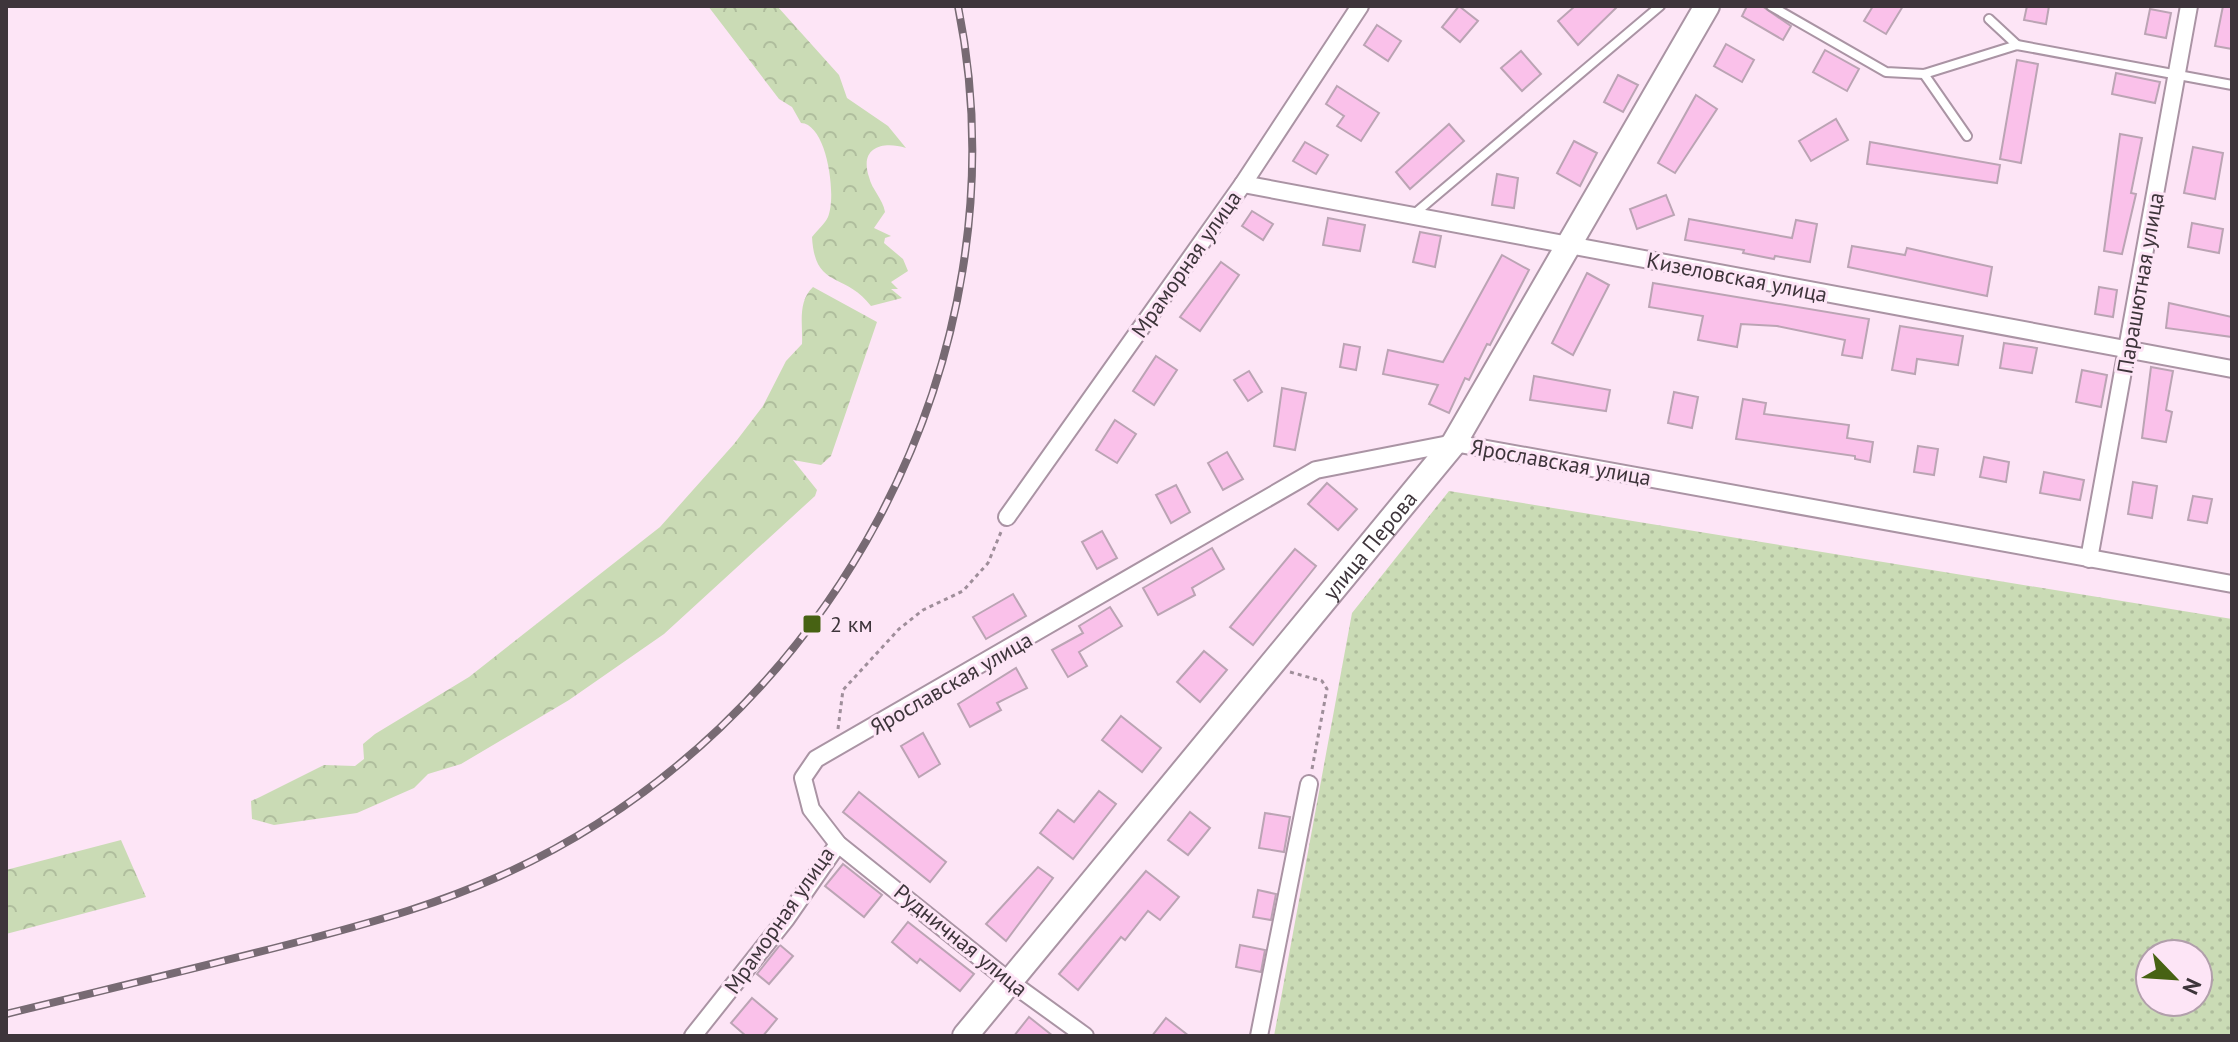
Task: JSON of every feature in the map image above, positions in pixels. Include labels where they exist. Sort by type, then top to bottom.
[{"type":"main road","name":"улица Перова","points":[[965,1036],[1454,443],[1572,245],[1707,6]]},
{"type":"street","name":"Мраморная улица","points":[[1007,517],[1243,184],[1360,6]]},
{"type":"street","name":"Парашютная улица","points":[[2089,559],[2189,6]]},
{"type":"street","name":"Кизеловская улица","points":[[1243,184],[2232,369]]},
{"type":"street","name":"Ярославская улица","points":[[816,759],[1316,470],[1454,443],[2232,584]]},
{"type":"street","name":"Мраморная улица","points":[[693,1036],[786,919],[838,844],[818,822],[803,790],[803,778],[816,759]]},
{"type":"street","points":[[1259,1036],[1309,784]]},
{"type":"street","name":"Рудничная улица","points":[[838,844],[1009,981],[1085,1036]]},
{"type":"lane","points":[[1411,216],[1660,6]]},
{"type":"lane","points":[[1771,6],[1886,72],[1924,74],[2017,45],[2232,85]]},
{"type":"lane","points":[[1989,19],[2017,45]]},
{"type":"lane","points":[[1924,74],[1967,136]]},
{"type":"path","points":[[836,749],[843,690],[899,629],[923,610],[963,591],[988,563],[1007,517]]},
{"type":"path","points":[[1290,672],[1322,681],[1327,689],[1309,784]]},
{"type":"green space","points":[[708,6],[777,6],[839,75],[847,98],[888,126],[906,148],[882,146],[870,153],[867,159],[870,182],[885,212],[874,228],[891,236],[885,238],[884,243],[903,259],[908,271],[891,282],[898,289],[891,289],[902,298],[871,306],[861,295],[825,273],[819,265],[812,237],[828,217],[831,194],[828,162],[823,148],[810,126],[801,123],[792,107],[779,99]]},
{"type":"green space","points":[[813,287],[877,322],[831,456],[821,465],[793,460],[817,490],[815,496],[664,634],[569,700],[461,764],[428,774],[414,788],[357,813],[274,825],[252,819],[251,801],[324,765],[355,766],[364,759],[363,744],[375,734],[469,677],[660,527],[734,444],[763,406],[786,361],[802,344],[803,307]]},
{"type":"green space","points":[[1449,491],[2232,619],[2232,1036],[1274,1036],[1352,613]]},
{"type":"green space","points":[[121,840],[146,897],[6,934],[6,870]]},
{"type":"building","points":[[1459,6],[1478,21],[1460,42],[1442,27]]},
{"type":"building","points":[[1575,6],[1618,6],[1578,45],[1558,21]]},
{"type":"building","points":[[1747,6],[1762,6],[1791,26],[1783,40],[1742,16]]},
{"type":"building","points":[[1873,6],[1903,6],[1886,34],[1864,21]]},
{"type":"building","points":[[2027,6],[2049,6],[2046,24],[2024,20]]},
{"type":"building","points":[[2223,6],[2232,6],[2232,49],[2215,46]]},
{"type":"building","points":[[2150,9],[2171,13],[2166,38],[2145,34]]},
{"type":"building","points":[[1377,25],[1401,41],[1388,61],[1364,45]]},
{"type":"building","points":[[1726,44],[1754,60],[1742,82],[1714,66]]},
{"type":"building","points":[[1825,50],[1859,69],[1847,91],[1813,72]]},
{"type":"building","points":[[1521,51],[1541,74],[1522,91],[1501,68]]},
{"type":"building","points":[[2017,60],[2038,64],[2021,163],[2000,159]]},
{"type":"building","points":[[2116,73],[2160,82],[2155,103],[2112,94]]},
{"type":"building","points":[[1618,75],[1638,85],[1623,112],[1604,102]]},
{"type":"building","points":[[1337,86],[1379,113],[1361,141],[1337,126],[1344,116],[1326,104]]},
{"type":"building","points":[[1696,95],[1717,109],[1675,173],[1658,163]]},
{"type":"building","points":[[1836,119],[1848,140],[1811,161],[1799,141]]},
{"type":"building","points":[[1449,124],[1464,141],[1410,189],[1396,172]]},
{"type":"building","points":[[2120,134],[2142,138],[2131,193],[2136,194],[2122,254],[2104,251]]},
{"type":"building","points":[[1574,141],[1597,153],[1580,186],[1557,173]]},
{"type":"building","points":[[1305,142],[1328,155],[1316,174],[1293,161]]},
{"type":"building","points":[[1870,142],[2000,165],[1997,183],[1867,164]]},
{"type":"building","points":[[2193,147],[2223,153],[2215,199],[2184,193]]},
{"type":"building","points":[[1497,174],[1518,178],[1514,208],[1492,205]]},
{"type":"building","points":[[1666,195],[1674,215],[1637,229],[1630,209]]},
{"type":"building","points":[[1252,211],[1273,224],[1263,240],[1242,226]]},
{"type":"building","points":[[1328,218],[1365,225],[1360,251],[1323,245]]},
{"type":"building","points":[[1689,219],[1792,238],[1796,220],[1817,224],[1810,262],[1775,256],[1774,259],[1743,253],[1744,250],[1685,240]]},
{"type":"building","points":[[2192,223],[2223,229],[2219,253],[2188,247]]},
{"type":"building","points":[[1420,232],[1441,236],[1435,267],[1413,262]]},
{"type":"building","points":[[1852,246],[1905,255],[1907,248],[1992,267],[1987,296],[1848,267]]},
{"type":"building","points":[[1502,255],[1529,270],[1490,345],[1487,344],[1469,380],[1465,378],[1449,413],[1429,404],[1438,385],[1383,374],[1388,350],[1443,362]]},
{"type":"building","points":[[1221,262],[1239,275],[1200,331],[1180,317]]},
{"type":"building","points":[[1587,273],[1609,285],[1573,355],[1552,343]]},
{"type":"building","points":[[1653,283],[1869,319],[1862,358],[1842,355],[1845,340],[1777,326],[1741,324],[1737,347],[1698,340],[1703,316],[1649,307]]},
{"type":"building","points":[[2099,287],[2117,290],[2113,317],[2095,314]]},
{"type":"building","points":[[2169,303],[2232,317],[2232,337],[2166,328]]},
{"type":"building","points":[[1900,326],[1963,336],[1958,365],[1917,359],[1915,374],[1892,370]]},
{"type":"building","points":[[2004,343],[2037,348],[2032,373],[2000,368]]},
{"type":"building","points":[[1344,344],[1360,347],[1356,370],[1340,367]]},
{"type":"building","points":[[1156,356],[1177,370],[1154,405],[1133,391]]},
{"type":"building","points":[[2151,367],[2173,371],[2166,410],[2172,412],[2166,442],[2142,438]]},
{"type":"building","points":[[2082,370],[2107,375],[2101,407],[2076,402]]},
{"type":"building","points":[[1249,371],[1262,392],[1248,401],[1234,380]]},
{"type":"building","points":[[1534,376],[1610,390],[1606,411],[1530,400]]},
{"type":"building","points":[[1282,388],[1306,393],[1295,450],[1274,446]]},
{"type":"building","points":[[1674,392],[1698,397],[1692,428],[1668,423]]},
{"type":"building","points":[[1743,399],[1766,403],[1764,414],[1849,425],[1847,438],[1873,442],[1870,462],[1855,459],[1855,456],[1736,439]]},
{"type":"building","points":[[1115,420],[1136,434],[1117,463],[1096,450]]},
{"type":"building","points":[[1918,446],[1938,449],[1934,475],[1914,472]]},
{"type":"building","points":[[1227,452],[1243,479],[1223,490],[1208,463]]},
{"type":"building","points":[[1984,457],[2009,462],[2006,482],[1980,477]]},
{"type":"building","points":[[2044,472],[2084,480],[2080,500],[2040,493]]},
{"type":"building","points":[[2133,482],[2157,486],[2152,518],[2128,514]]},
{"type":"building","points":[[1327,483],[1357,509],[1338,530],[1308,504]]},
{"type":"building","points":[[1176,485],[1190,512],[1171,523],[1156,495]]},
{"type":"building","points":[[2193,496],[2212,499],[2207,523],[2188,520]]},
{"type":"building","points":[[1102,531],[1117,558],[1097,569],[1082,542]]},
{"type":"building","points":[[1212,548],[1224,569],[1192,588],[1195,595],[1158,615],[1143,588]]},
{"type":"building","points":[[1295,549],[1316,566],[1253,645],[1230,627]]},
{"type":"building","points":[[1013,594],[1026,616],[986,639],[973,617]]},
{"type":"building","points":[[1110,607],[1122,626],[1079,652],[1087,666],[1068,677],[1052,650],[1083,633],[1079,626]]},
{"type":"building","points":[[1204,651],[1227,670],[1200,702],[1177,682]]},
{"type":"building","points":[[1016,668],[1027,688],[997,703],[1001,710],[970,727],[958,704]]},
{"type":"building","points":[[1121,716],[1161,748],[1142,772],[1102,740]]},
{"type":"building","points":[[923,733],[940,764],[919,777],[901,746]]},
{"type":"building","points":[[1099,791],[1116,804],[1073,859],[1040,833],[1058,810],[1074,822]]},
{"type":"building","points":[[859,792],[946,862],[930,882],[843,812]]},
{"type":"building","points":[[1190,812],[1210,828],[1188,855],[1168,840]]},
{"type":"building","points":[[1265,813],[1290,817],[1284,852],[1259,848]]},
{"type":"building","points":[[843,864],[882,895],[864,917],[825,886]]},
{"type":"building","points":[[1038,867],[1053,878],[1006,941],[986,924]]},
{"type":"building","points":[[1146,871],[1179,897],[1160,920],[1148,911],[1125,940],[1121,937],[1078,990],[1059,974]]},
{"type":"building","points":[[1258,890],[1276,894],[1271,920],[1253,917]]},
{"type":"building","points":[[908,922],[974,974],[960,991],[920,959],[917,963],[892,942]]},
{"type":"building","points":[[780,945],[793,956],[769,984],[757,974]]},
{"type":"building","points":[[1240,945],[1265,950],[1261,972],[1236,967]]},
{"type":"building","points":[[752,998],[777,1019],[763,1036],[746,1036],[731,1023]]},
{"type":"building","points":[[1029,1017],[1053,1036],[1014,1036]]},
{"type":"building","points":[[1166,1018],[1189,1036],[1152,1036]]},
{"type":"railway","points":[[6,1014],[337,932],[477,886],[617,811],[720,728],[808,629],[879,519],[931,398],[963,271],[972,139],[958,6]]},
{"type":"place","name":"2 км","points":[[812,624]]}]
